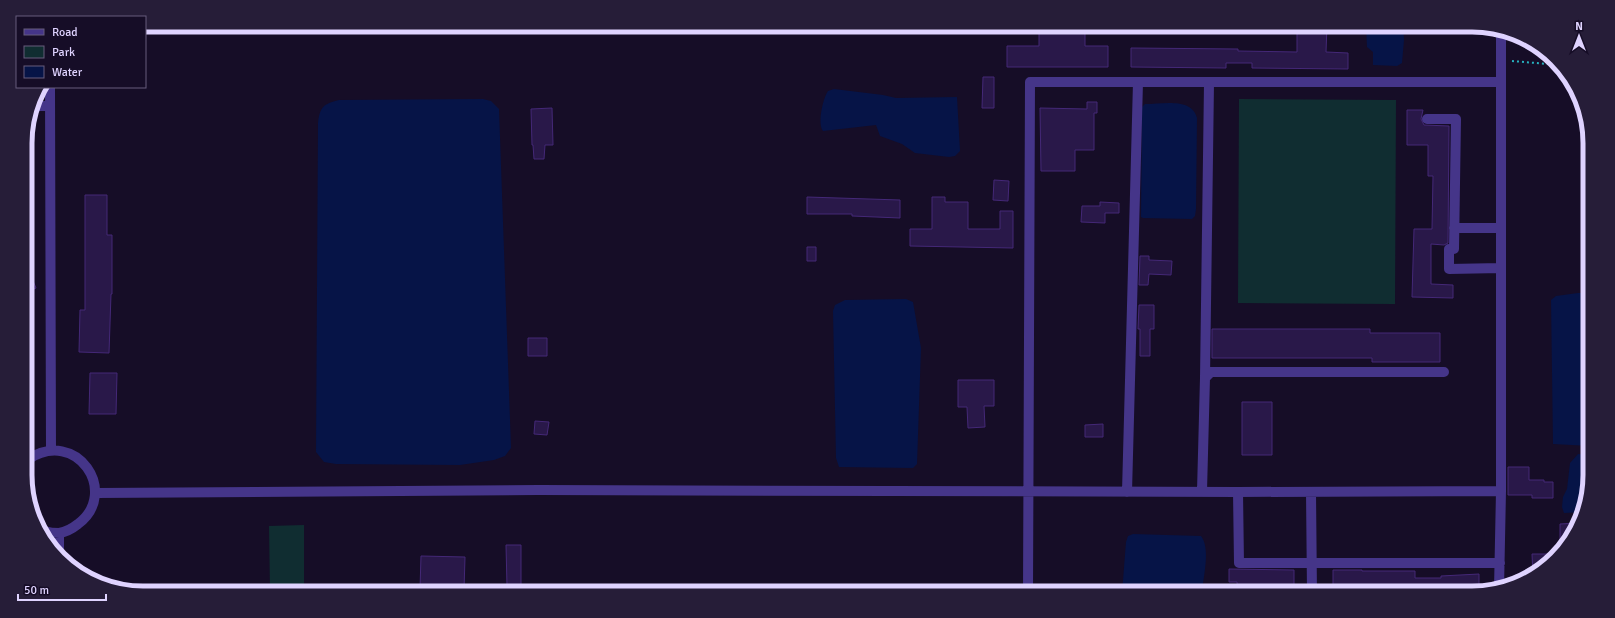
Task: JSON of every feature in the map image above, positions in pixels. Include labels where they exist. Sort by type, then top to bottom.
[{"type":"street","points":[[1499,582],[1501,491],[1501,36]]},
{"type":"street","points":[[1028,586],[1030,82],[1501,82]]},
{"type":"street","points":[[1127,492],[1138,82]]},
{"type":"street","points":[[1202,491],[1209,83]]},
{"type":"street","points":[[50,88],[51,450]]},
{"type":"street","points":[[38,106],[50,106]]},
{"type":"street","points":[[1427,119],[1456,119],[1454,249],[1449,249],[1449,269],[1501,268]]},
{"type":"street","points":[[1454,228],[1501,228]]},
{"type":"street","points":[[1205,378],[1211,372],[1216,371],[1444,372]]},
{"type":"street","points":[[32,457],[51,450],[68,453],[83,462],[93,476],[96,493],[92,508],[84,520],[73,529],[59,533],[48,531]]},
{"type":"street","points":[[96,493],[538,490],[1029,492],[1501,491]]},
{"type":"street","points":[[1238,492],[1239,563],[1500,563]]},
{"type":"street","points":[[1311,492],[1312,586]]},
{"type":"street","points":[[59,533],[59,548]]},
{"type":"path","points":[[1501,60],[1550,64]]},
{"type":"green space","points":[[1239,99],[1396,100],[1395,304],[1238,303]]},
{"type":"green space","points":[[304,525],[304,586],[270,586],[269,526]]},
{"type":"water","points":[[1366,32],[1403,32],[1402,63],[1397,66],[1373,65],[1373,52],[1367,47]]},
{"type":"water","points":[[834,89],[896,98],[957,97],[960,151],[955,156],[949,157],[915,153],[902,144],[880,136],[876,125],[823,131],[821,128],[821,117],[823,105],[828,91]]},
{"type":"water","points":[[483,99],[491,101],[499,109],[511,448],[505,456],[494,460],[460,465],[336,464],[324,462],[316,452],[318,123],[321,110],[329,103],[339,100]]},
{"type":"water","points":[[1145,104],[1183,104],[1194,111],[1197,118],[1196,209],[1195,216],[1192,219],[1141,217],[1142,107]]},
{"type":"water","points":[[1583,293],[1583,446],[1553,444],[1551,300],[1556,296]]},
{"type":"water","points":[[906,299],[913,302],[921,348],[917,464],[913,468],[839,467],[836,458],[833,311],[835,305],[845,300]]},
{"type":"water","points":[[1578,454],[1583,454],[1582,490],[1577,511],[1576,512],[1564,513],[1562,507],[1563,497],[1567,489],[1570,463]]},
{"type":"water","points":[[1133,534],[1201,536],[1206,548],[1206,563],[1203,586],[1123,586],[1126,542],[1128,536]]},
{"type":"building","points":[[1039,32],[1085,32],[1085,46],[1108,46],[1108,67],[1007,67],[1007,46],[1039,46]]},
{"type":"building","points":[[1297,32],[1327,32],[1326,52],[1348,53],[1348,69],[1252,68],[1252,63],[1226,63],[1226,68],[1131,67],[1131,48],[1238,49],[1238,51],[1297,52]]},
{"type":"building","points":[[983,77],[994,77],[994,108],[982,108]]},
{"type":"building","points":[[1087,102],[1097,102],[1097,113],[1094,113],[1094,150],[1075,150],[1075,171],[1041,171],[1040,108],[1087,109]]},
{"type":"building","points":[[552,108],[553,145],[545,145],[544,159],[534,159],[531,109]]},
{"type":"building","points":[[1407,110],[1423,110],[1421,119],[1424,125],[1449,126],[1448,243],[1444,245],[1431,244],[1431,284],[1453,285],[1453,298],[1412,297],[1414,229],[1432,229],[1433,176],[1428,176],[1428,145],[1407,145]]},
{"type":"building","points":[[994,180],[1009,181],[1008,201],[993,200]]},
{"type":"building","points":[[85,195],[107,195],[107,235],[112,235],[112,294],[109,353],[79,352],[80,310],[85,310]]},
{"type":"building","points":[[807,197],[900,200],[900,218],[852,216],[852,214],[807,214]]},
{"type":"building","points":[[932,197],[945,197],[945,202],[968,202],[968,229],[1000,229],[1000,211],[1013,211],[1013,248],[910,246],[910,229],[932,229]]},
{"type":"building","points":[[1100,202],[1119,203],[1119,213],[1105,213],[1105,223],[1081,222],[1082,206],[1100,206]]},
{"type":"building","points":[[807,247],[816,247],[816,261],[807,261]]},
{"type":"building","points":[[1140,256],[1149,256],[1149,260],[1172,261],[1171,275],[1149,274],[1148,285],[1139,285]]},
{"type":"building","points":[[32,278],[36,288],[32,290]]},
{"type":"building","points":[[1139,305],[1154,305],[1154,329],[1150,329],[1150,356],[1140,356],[1140,329],[1138,329]]},
{"type":"building","points":[[1212,329],[1370,329],[1370,333],[1440,333],[1440,362],[1372,362],[1372,358],[1212,358]]},
{"type":"building","points":[[528,338],[547,338],[547,356],[528,356]]},
{"type":"building","points":[[90,373],[117,373],[116,414],[89,414]]},
{"type":"building","points":[[958,380],[994,380],[994,406],[984,406],[985,427],[968,428],[967,407],[958,407]]},
{"type":"building","points":[[1242,402],[1272,402],[1272,455],[1242,455]]},
{"type":"building","points":[[535,421],[549,422],[547,435],[534,434]]},
{"type":"building","points":[[1103,424],[1103,437],[1085,437],[1085,425]]},
{"type":"building","points":[[1508,467],[1529,467],[1529,480],[1544,480],[1544,482],[1553,482],[1553,498],[1532,498],[1532,495],[1508,495]]},
{"type":"building","points":[[1572,523],[1560,543],[1560,524]]},
{"type":"building","points":[[506,545],[521,545],[521,586],[507,586]]},
{"type":"building","points":[[1532,554],[1551,554],[1540,563],[1533,568]]},
{"type":"building","points":[[421,556],[465,557],[464,586],[420,586]]},
{"type":"building","points":[[1229,569],[1294,570],[1294,586],[1237,586],[1237,582],[1229,582]]},
{"type":"building","points":[[1333,570],[1415,571],[1415,578],[1441,578],[1441,576],[1479,574],[1479,586],[1333,586]]}]
